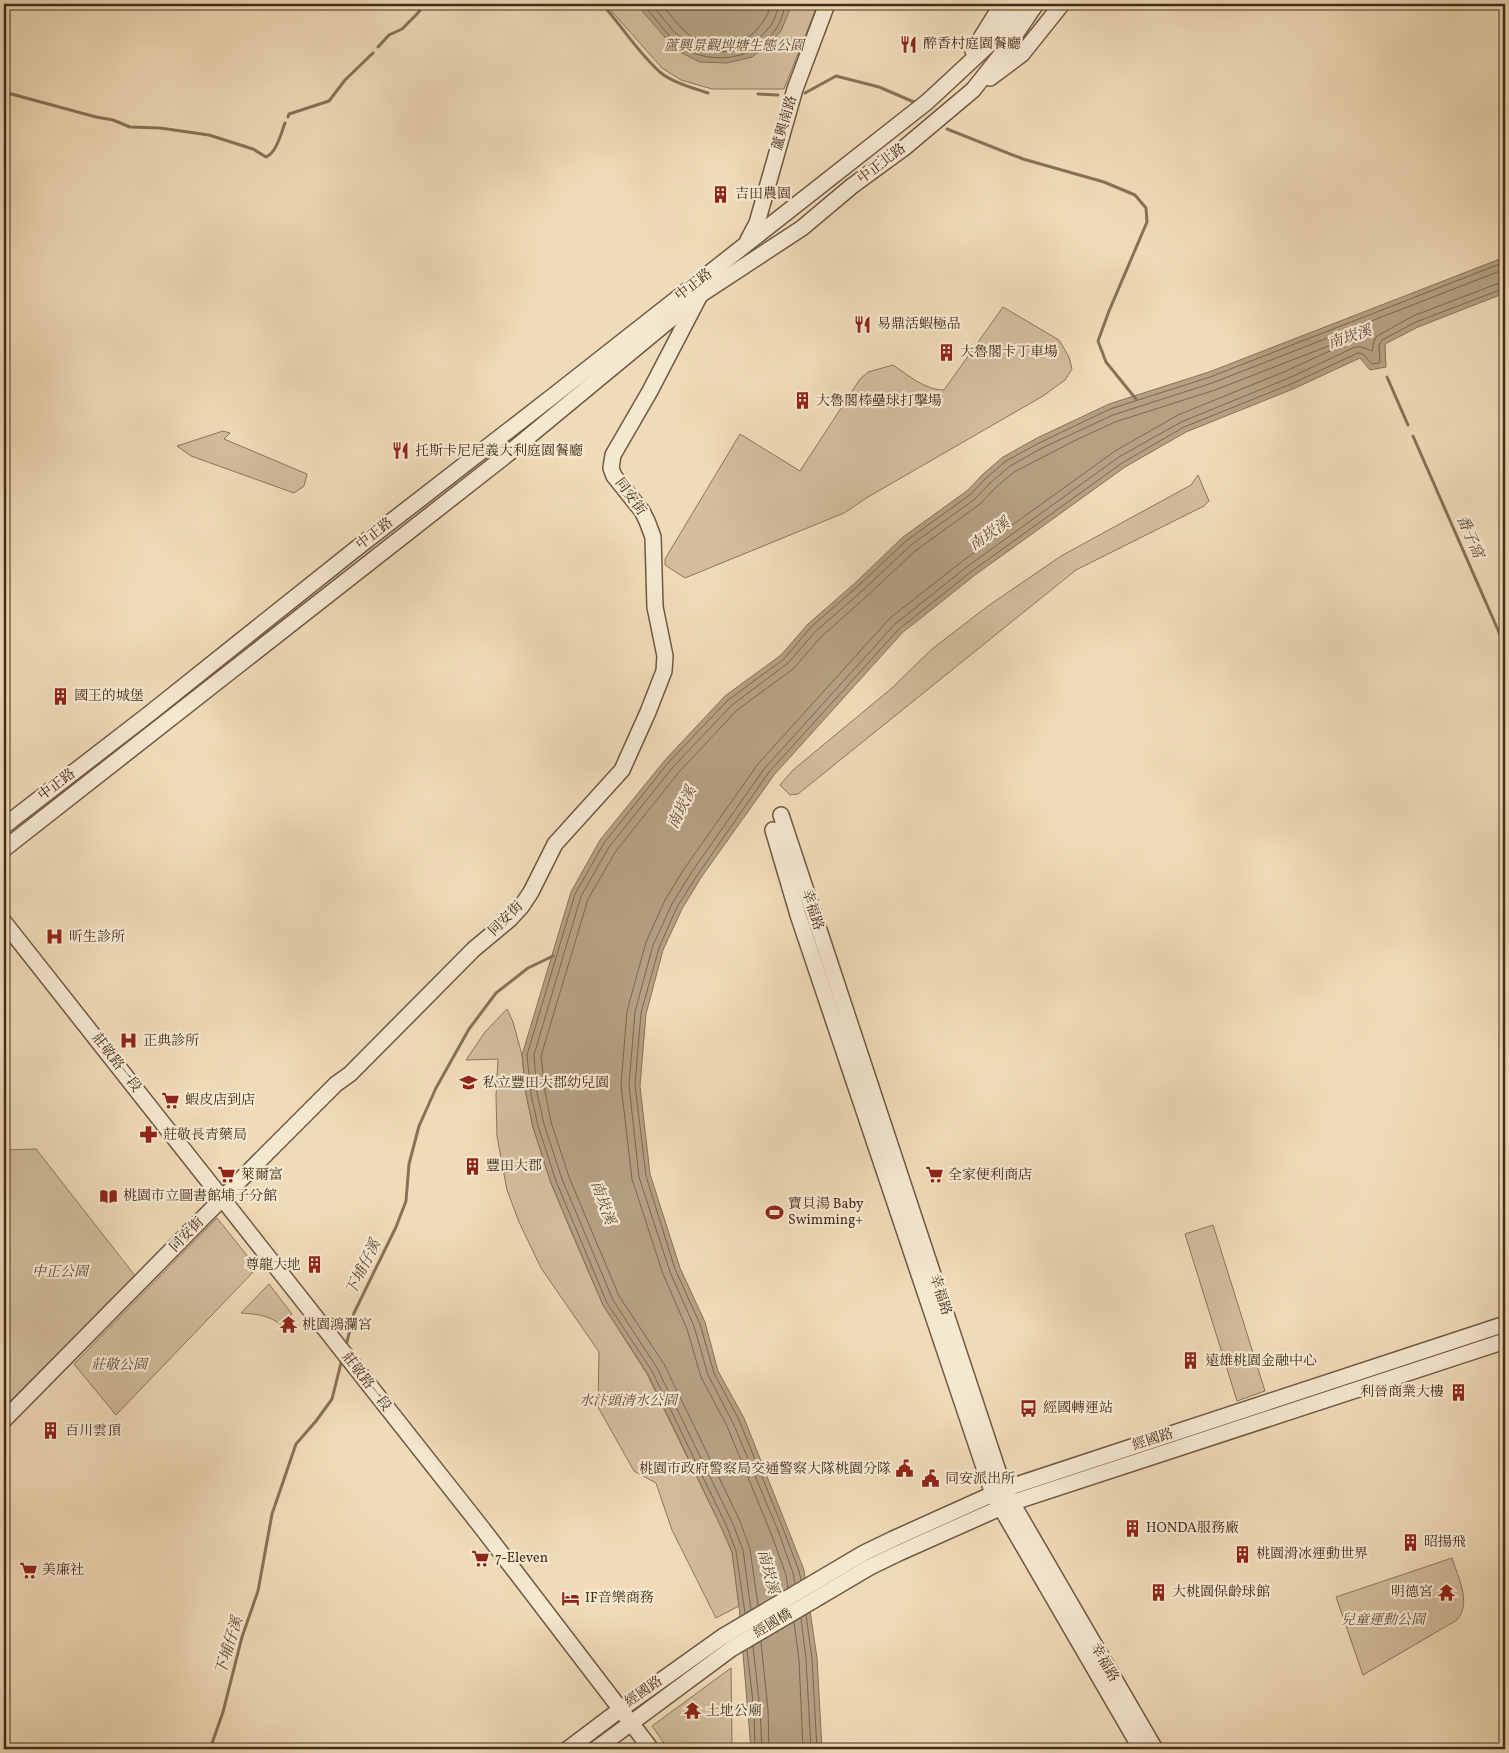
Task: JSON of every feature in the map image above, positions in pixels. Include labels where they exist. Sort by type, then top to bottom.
[{"type":"street","name":"蘆興南路","points":[[746,243],[757,223],[795,89],[827,4]]},
{"type":"street","points":[[959,72],[1002,4]]},
{"type":"street","name":"中正北路","points":[[746,243],[927,102],[996,38],[1018,4]]},
{"type":"street","name":"中正北路","points":[[700,295],[802,228],[852,186],[904,148],[973,90],[1004,51],[1036,4]]},
{"type":"street","points":[[973,90],[1022,54],[1062,4]]},
{"type":"street","name":"中正路","points":[[4,826],[149,714],[746,243]]},
{"type":"street","name":"中正路","points":[[4,849],[504,457],[700,295]]},
{"type":"street","name":"同安街","points":[[4,1420],[223,1198],[474,950],[510,919],[531,892],[555,844],[622,770],[657,687],[665,666],[666,656],[655,607],[653,537],[648,521],[642,511],[614,476],[611,468],[613,455],[650,391],[700,295]]},
{"type":"street","name":"幸福路","points":[[781,815],[998,1492]]},
{"type":"street","name":"幸福路","points":[[773,830],[798,914],[998,1492],[1141,1749]]},
{"type":"street","name":"莊敬路一段","points":[[4,922],[487,1535],[650,1749]]},
{"type":"street","name":"經國路","points":[[812,1583],[864,1553],[998,1492],[1505,1324]]},
{"type":"street","name":"經國路","points":[[815,1600],[892,1557],[1005,1506],[1505,1341]]},
{"type":"street","name":"幸福路","points":[[1005,1506],[1155,1749]]},
{"type":"street","name":"經國橋","points":[[722,1637],[812,1583]]},
{"type":"street","name":"經國橋","points":[[731,1649],[815,1600]]},
{"type":"street","name":"經國路","points":[[568,1749],[722,1637]]},
{"type":"street","name":"經國路","points":[[596,1749],[731,1649]]},
{"type":"green space","name":"蘆興景觀埤塘生態公園","points":[[605,4],[818,4],[784,89],[712,89],[681,80],[662,68]]},
{"type":"green space","points":[[1003,307],[1059,340],[1069,357],[1072,369],[1065,380],[1043,396],[868,497],[844,513],[685,578],[665,565],[665,559],[740,434],[800,471],[860,379],[868,372],[893,365],[923,385],[944,390]]},
{"type":"green space","points":[[223,431],[230,433],[224,439],[307,474],[304,486],[294,493],[191,456],[177,446]]},
{"type":"green space","points":[[1198,475],[1209,501],[1204,506],[1076,570],[798,794],[790,795],[780,785],[793,770],[892,688],[932,649],[988,606],[1061,556],[1191,485]]},
{"type":"green space","name":"水汴頭清水公園","points":[[507,1009],[513,1022],[522,1055],[526,1094],[533,1127],[551,1183],[603,1305],[647,1374],[732,1552],[739,1606],[716,1618],[672,1530],[656,1483],[634,1471],[598,1407],[599,1352],[541,1268],[519,1222],[507,1190],[497,1136],[496,1096],[498,1059],[466,1060],[485,1032]]},
{"type":"green space","name":"中正公園","points":[[36,1149],[136,1277],[4,1407],[4,1150]]},
{"type":"green space","name":"莊敬公園","points":[[217,1218],[257,1268],[116,1415],[74,1364]]},
{"type":"green space","points":[[1213,1225],[1265,1391],[1237,1401],[1185,1234]]},
{"type":"green space","points":[[269,1284],[292,1314],[280,1324],[266,1317],[241,1313]]},
{"type":"green space","name":"兒童運動公園","points":[[1452,1558],[1464,1598],[1461,1613],[1457,1620],[1363,1675],[1336,1597]]},
{"type":"green space","points":[[731,1668],[732,1749],[668,1749],[652,1726]]},
{"type":"water","points":[[636,4],[792,4],[781,31],[766,47],[752,57],[727,63],[700,62],[676,50]]},
{"type":"water","name":"南崁溪","points":[[1505,257],[1505,293],[1418,327],[1385,344],[1386,367],[1370,370],[1360,358],[1293,389],[1186,432],[1125,467],[975,575],[902,633],[774,775],[700,879],[682,909],[663,950],[646,1014],[640,1086],[650,1174],[680,1268],[705,1322],[718,1371],[744,1418],[804,1570],[817,1658],[822,1749],[751,1749],[739,1606],[732,1552],[648,1374],[603,1305],[551,1183],[533,1127],[526,1094],[522,1055],[571,892],[600,840],[665,760],[725,696],[781,655],[808,624],[855,583],[903,537],[968,490],[1003,457],[1037,438],[1109,404],[1209,372]]},
{"type":"waterway","points":[[378,47],[389,35],[402,29],[425,4]]},
{"type":"waterway","points":[[602,4],[645,57],[661,73],[666,77],[708,93]]},
{"type":"waterway","points":[[288,117],[289,114],[329,101],[345,80],[373,53]]},
{"type":"waterway","points":[[805,93],[836,76],[879,87],[914,102]]},
{"type":"waterway","points":[[4,92],[113,120],[130,127],[160,128],[209,135],[253,149],[266,157],[276,147],[285,123]]},
{"type":"waterway","points":[[758,94],[778,95]]},
{"type":"waterway","points":[[947,129],[1023,159],[1104,182],[1135,195],[1146,208],[1147,222],[1098,341],[1106,362],[1136,399]]},
{"type":"waterway","name":"番子窩","points":[[1387,377],[1408,425]]},
{"type":"waterway","name":"番子窩","points":[[1413,436],[1505,646]]},
{"type":"waterway","name":"下埔仔溪","points":[[346,1346],[354,1313],[396,1227],[406,1201],[409,1164],[419,1126],[436,1088],[469,1029],[496,993],[528,968],[553,956]]},
{"type":"waterway","name":"下埔仔溪","points":[[210,1749],[223,1712],[242,1637],[258,1591],[272,1514],[296,1444],[332,1399],[342,1359]]},
{"type":"place","name":"醉香村庭園餐廳","points":[[909,44]]},
{"type":"place","name":"吉田農園","points":[[721,194]]},
{"type":"place","name":"易鼎活蝦極品","points":[[863,324]]},
{"type":"place","name":"大魯閣卡丁車場","points":[[946,352]]},
{"type":"place","name":"大魯閣棒壘球打擊場","points":[[802,401]]},
{"type":"place","name":"托斯卡尼尼義大利庭園餐廳","points":[[401,451]]},
{"type":"place","name":"國王的城堡","points":[[60,696]]},
{"type":"place","name":"昕生診所","points":[[55,937]]},
{"type":"place","name":"正典診所","points":[[129,1041]]},
{"type":"place","name":"私立豐田大郡幼兒園","points":[[469,1083]]},
{"type":"place","name":"蝦皮店到店","points":[[171,1100]]},
{"type":"place","name":"莊敬長青藥局","points":[[149,1135]]},
{"type":"place","name":"豐田大郡","points":[[472,1166]]},
{"type":"place","name":"萊爾富","points":[[227,1175]]},
{"type":"place","name":"全家便利商店","points":[[934,1175]]},
{"type":"place","name":"桃園市立圖書館埔子分館","points":[[109,1196]]},
{"type":"place","name":"寶貝湯 Baby Swimming+","points":[[774,1212]]},
{"type":"place","name":"尊龍大地","points":[[315,1265]]},
{"type":"place","name":"桃園鴻瀾宮","points":[[288,1325]]},
{"type":"place","name":"遠雄桃園金融中心","points":[[1191,1361]]},
{"type":"place","name":"利晉商業大樓","points":[[1458,1392]]},
{"type":"place","name":"經國轉運站","points":[[1029,1408]]},
{"type":"place","name":"百川雲頂","points":[[51,1431]]},
{"type":"place","name":"桃園市政府警察局交通警察大隊桃園分隊","points":[[905,1469]]},
{"type":"place","name":"同安派出所","points":[[931,1479]]},
{"type":"place","name":"HONDA服務廠","points":[[1132,1528]]},
{"type":"place","name":"昭揚飛","points":[[1410,1542]]},
{"type":"place","name":"桃園滑冰運動世界","points":[[1242,1554]]},
{"type":"place","name":"7-Eleven","points":[[481,1558]]},
{"type":"place","name":"美廉社","points":[[28,1570]]},
{"type":"place","name":"大桃園保齡球館","points":[[1158,1592]]},
{"type":"place","name":"明德宮","points":[[1447,1592]]},
{"type":"place","name":"IF音樂商務","points":[[571,1598]]},
{"type":"place","name":"土地公廟","points":[[692,1711]]}]
